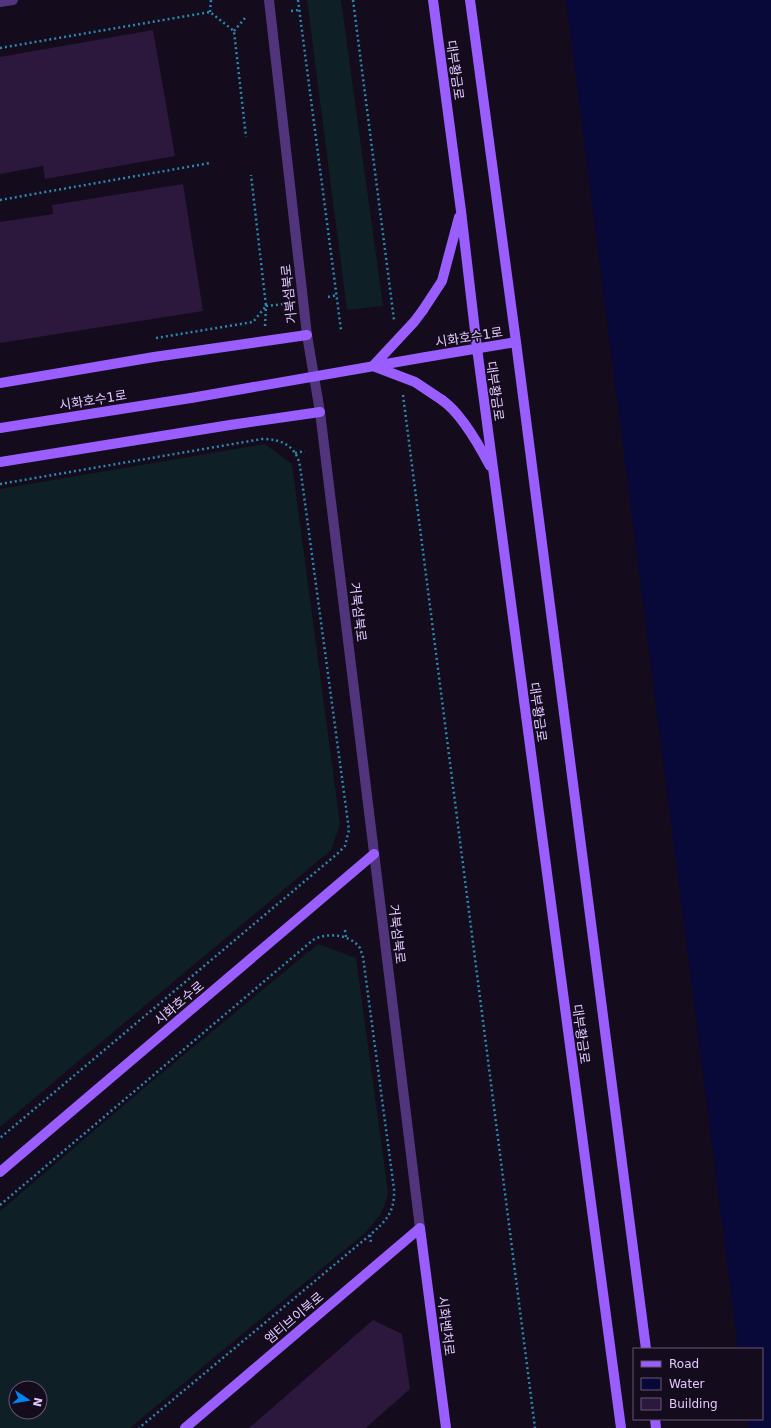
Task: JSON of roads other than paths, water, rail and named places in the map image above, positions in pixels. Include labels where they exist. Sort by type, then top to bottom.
[{"type":"main road","name":"대부황금로","points":[[433,0],[461,211],[476,348],[621,1428]]},
{"type":"main road","name":"대부황금로","points":[[470,0],[516,342],[646,1348]]},
{"type":"main road","points":[[461,211],[442,281],[414,322],[373,366],[415,382],[451,406],[476,441],[493,473]]},
{"type":"main road","points":[[0,383],[154,357],[307,335]]},
{"type":"main road","name":"시화호수1로","points":[[0,428],[191,398],[516,342]]},
{"type":"main road","points":[[0,462],[320,412]]},
{"type":"main road","name":"시화호수로","points":[[0,1172],[374,854]]},
{"type":"main road","name":"엠티브이북로","points":[[185,1428],[420,1228]]},
{"type":"main road","name":"시화벤처로","points":[[420,1228],[446,1428]]},
{"type":"street","points":[[0,2],[12,0]]},
{"type":"street","name":"거북섬북로","points":[[268,0],[307,335],[320,412],[420,1228]]},
{"type":"water","points":[[566,0],[771,0],[771,1428],[748,1428],[747,1420],[763,1420],[763,1348],[738,1348]]}]
